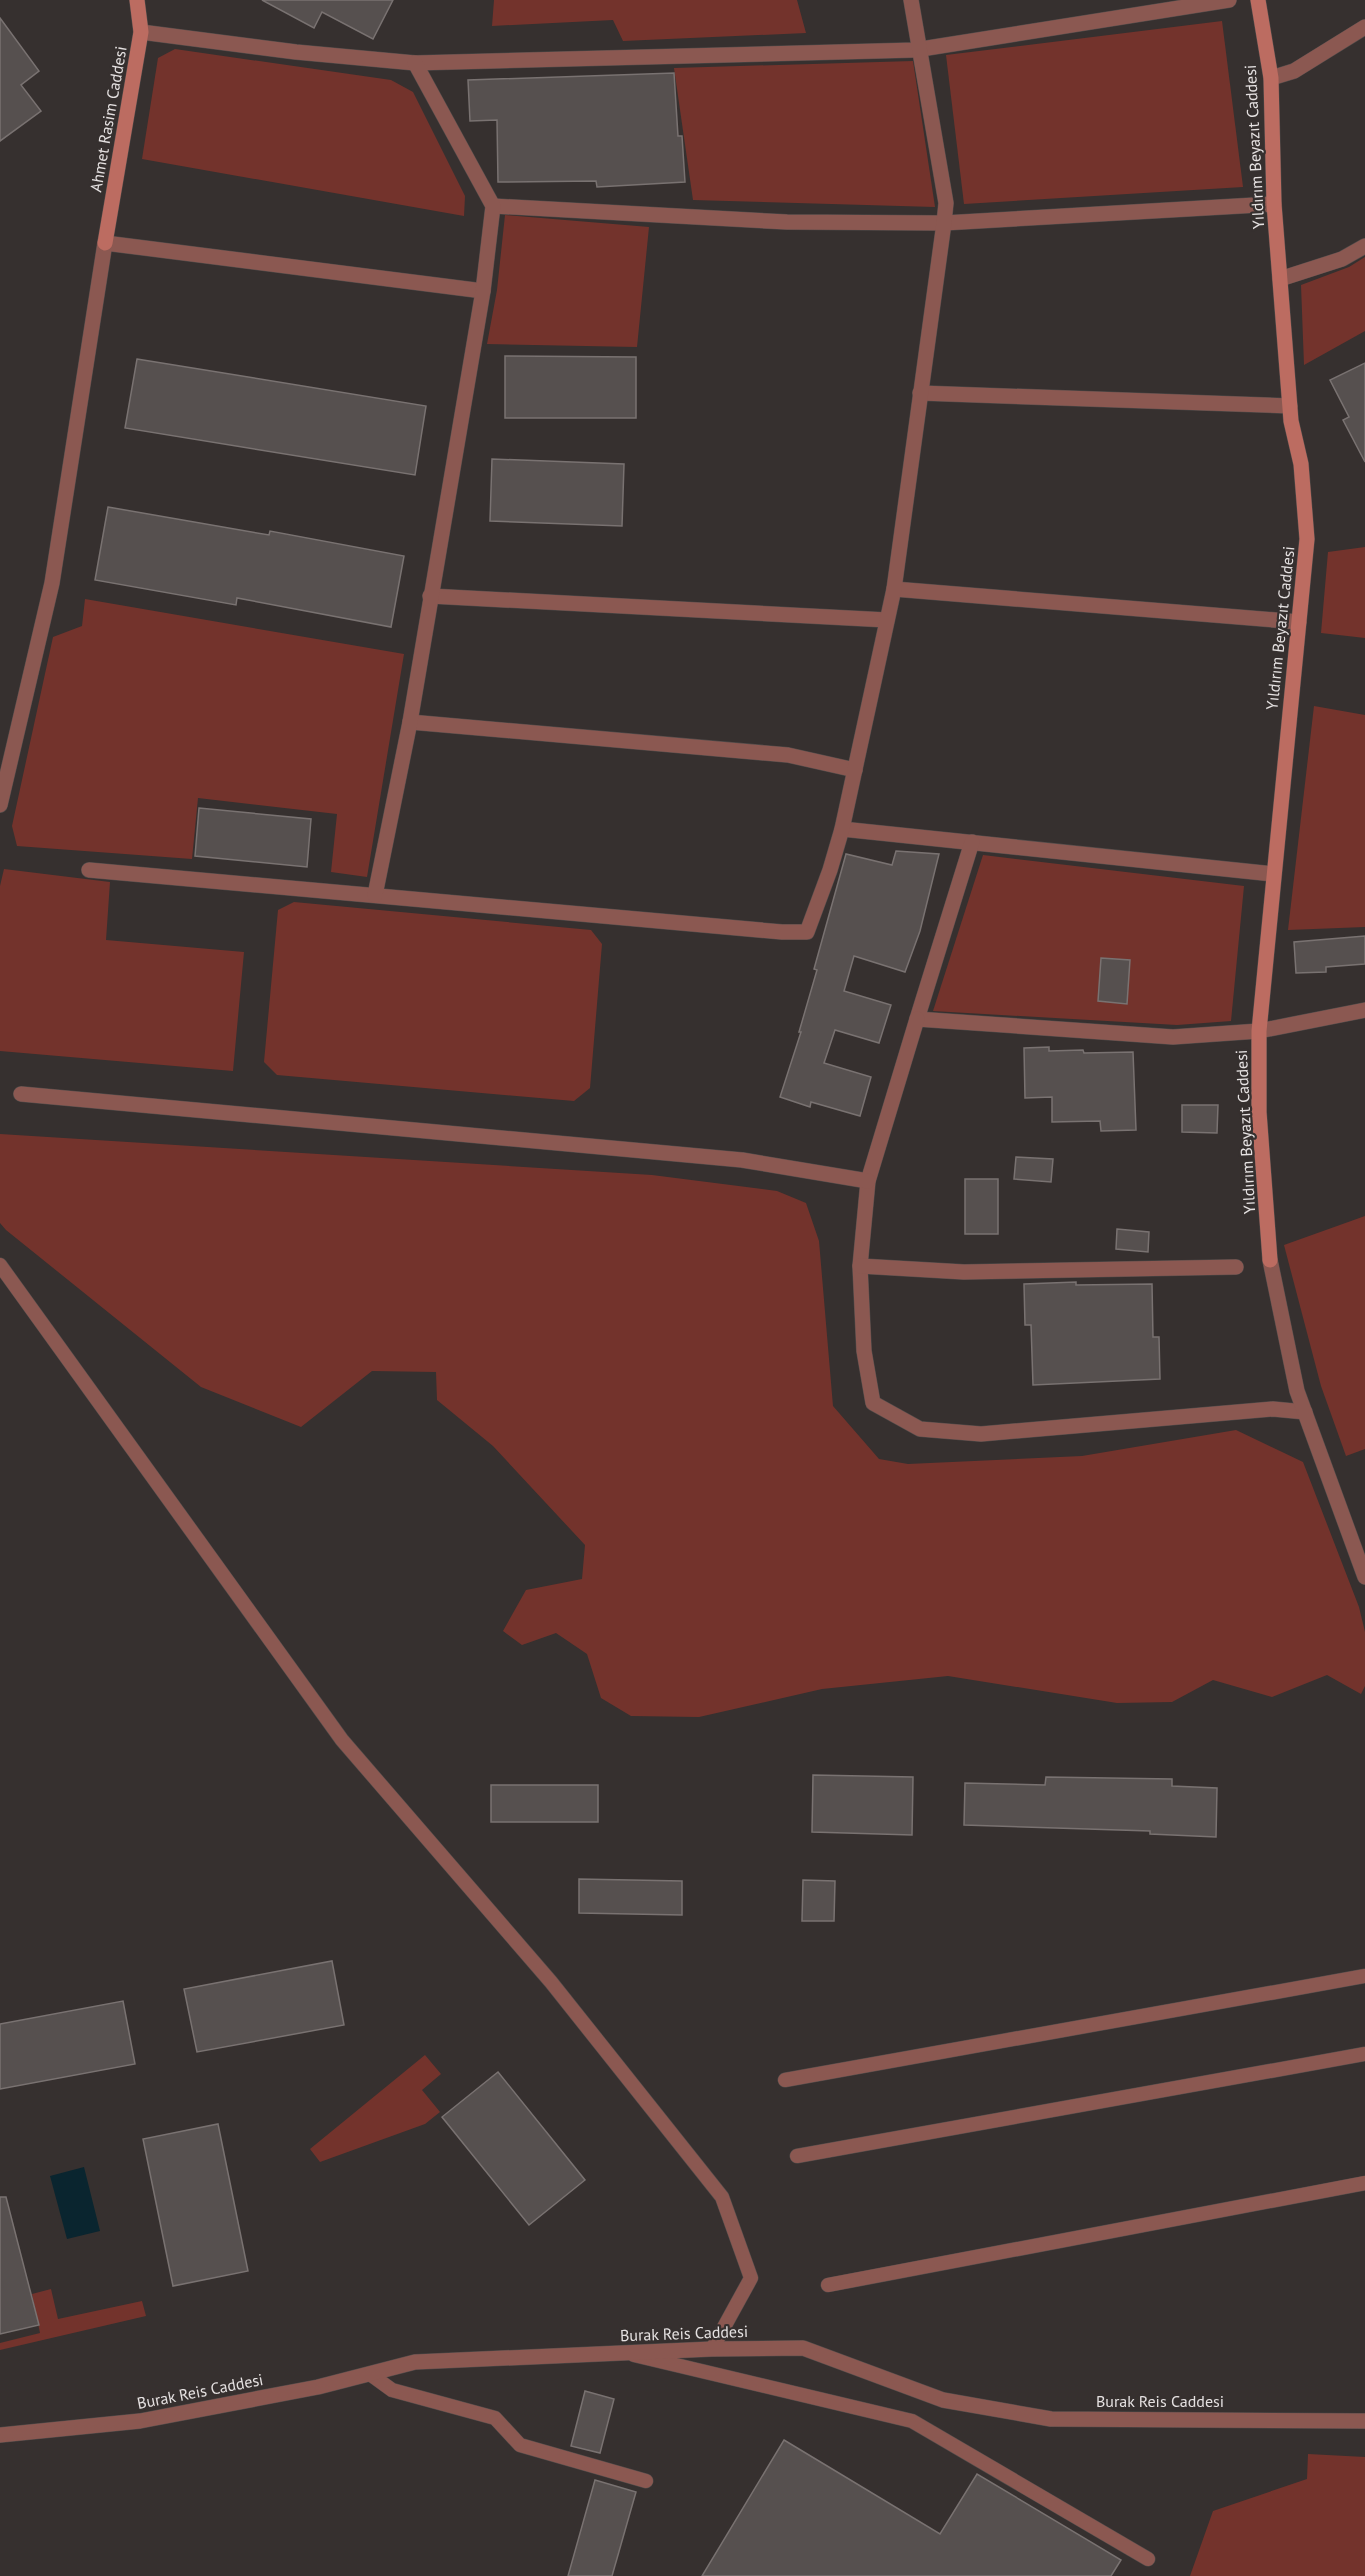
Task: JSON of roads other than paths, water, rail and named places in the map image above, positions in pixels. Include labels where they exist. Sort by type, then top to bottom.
[{"type":"street","points":[[89,870],[782,932],[807,932],[830,870],[842,829],[894,589],[944,224],[946,203],[911,0]]},
{"type":"street","points":[[141,32],[296,52],[415,63],[921,49],[1229,0]]},
{"type":"street","name":"Yıldırım Beyazıt Caddesi","points":[[1257,0],[1271,78],[1274,204],[1290,406],[1301,464],[1307,539],[1259,1032],[1259,1112],[1270,1260],[1297,1391],[1305,1412]]},
{"type":"street","name":"Ahmet Rasim Caddesi","points":[[105,243],[141,32],[136,3]]},
{"type":"street","points":[[1271,78],[1294,71],[1365,27]]},
{"type":"street","points":[[375,895],[410,722],[483,291],[493,206],[415,63]]},
{"type":"street","points":[[493,206],[787,222],[944,224],[1274,204]]},
{"type":"street","points":[[0,805],[52,584],[105,243],[483,291]]},
{"type":"street","points":[[1280,279],[1342,259],[1365,246]]},
{"type":"street","points":[[921,393],[1290,406]]},
{"type":"street","points":[[894,589],[1299,622]]},
{"type":"street","points":[[430,596],[887,620]]},
{"type":"street","points":[[410,722],[788,755],[855,770]]},
{"type":"street","points":[[842,829],[1273,874]]},
{"type":"street","points":[[972,842],[868,1181],[860,1266],[864,1351],[873,1403],[920,1429],[981,1434],[1273,1409],[1305,1412],[1365,1577]]},
{"type":"street","points":[[917,1019],[1173,1037],[1259,1032],[1365,1010]]},
{"type":"street","points":[[21,1094],[742,1160],[868,1181]]},
{"type":"street","points":[[860,1266],[964,1272],[1236,1267]]},
{"type":"street","name":"Burak Reis Caddesi","points":[[0,2435],[140,2421],[318,2387],[415,2362],[712,2349],[803,2348],[944,2400],[1051,2419],[1365,2421]]},
{"type":"lane","points":[[0,1265],[342,1740],[550,1982],[722,2197],[751,2278],[712,2349]]},
{"type":"lane","points":[[785,2080],[1365,1976]]},
{"type":"lane","points":[[797,2156],[1365,2054]]},
{"type":"lane","points":[[828,2285],[1365,2183]]},
{"type":"lane","points":[[623,2353],[912,2421],[1148,2559]]},
{"type":"lane","points":[[370,2374],[392,2390],[495,2418],[520,2445],[646,2481]]},
{"type":"water","points":[[84,2167],[100,2231],[67,2239],[50,2176]]}]
